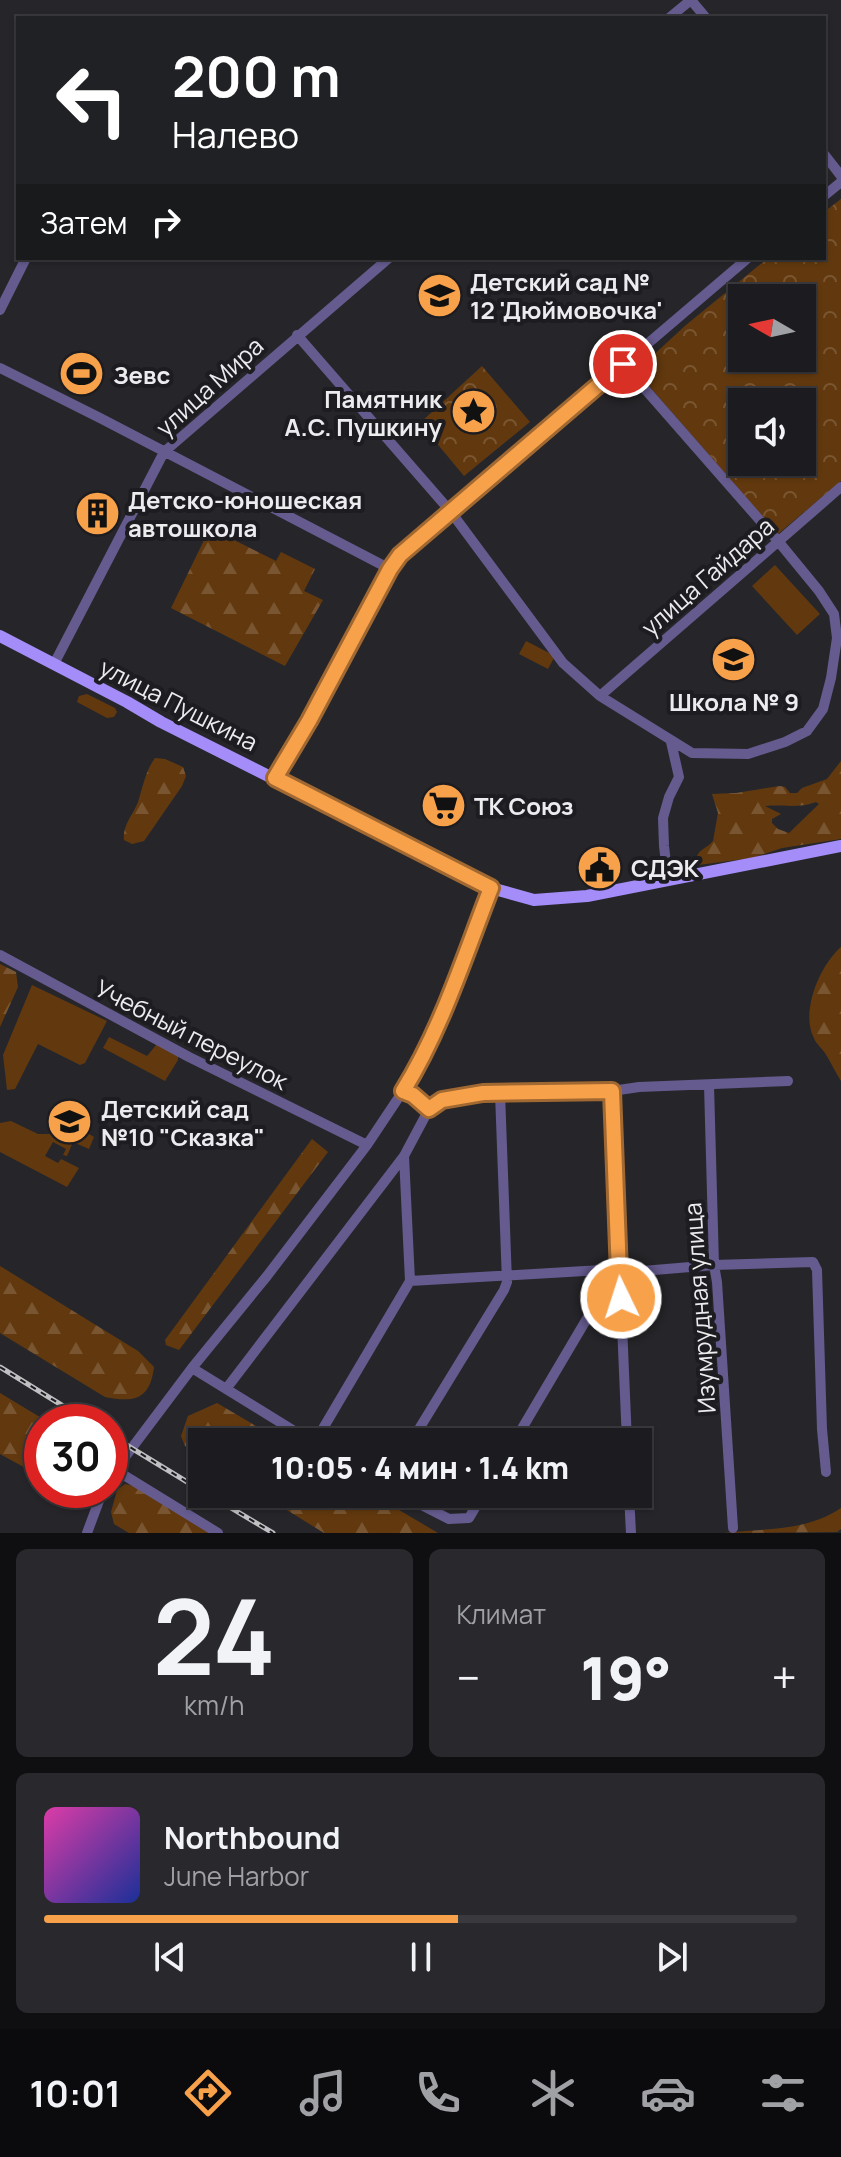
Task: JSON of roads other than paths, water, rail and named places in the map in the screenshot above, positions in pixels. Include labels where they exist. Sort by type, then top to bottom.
[{"type":"main road","name":"улица Пушкина","points":[[0,636],[161,722],[491,888],[534,900],[587,896],[841,846]]},
{"type":"street","points":[[671,16],[691,0],[704,16]]},
{"type":"street","points":[[826,157],[841,176]]},
{"type":"street","points":[[0,310],[25,260]]},
{"type":"street","name":"улица Мира","points":[[54,664],[164,452],[387,260]]},
{"type":"street","points":[[275,778],[400,555],[746,260]]},
{"type":"street","points":[[297,335],[451,512],[563,663],[600,696],[692,753],[748,754],[785,742],[807,731],[823,709],[837,638],[834,614],[778,541],[623,364]]},
{"type":"street","points":[[0,368],[390,569]]},
{"type":"street","name":"улица Гайдара","points":[[600,696],[841,487]]},
{"type":"street","points":[[668,879],[663,818],[679,777],[671,742]]},
{"type":"street","points":[[128,1452],[367,1145],[403,1091],[423,1059],[438,1026],[491,888]]},
{"type":"street","name":"Учебный переулок","points":[[0,955],[189,1057],[367,1145]]},
{"type":"street","points":[[226,1389],[404,1156],[429,1109],[442,1100],[500,1093],[612,1091],[639,1087],[788,1081]]},
{"type":"street","name":"Изумрудная улица","points":[[709,1085],[714,1265],[733,1528]]},
{"type":"street","points":[[403,1091],[413,1095],[429,1109]]},
{"type":"street","points":[[612,1091],[626,1428]]},
{"type":"street","points":[[420,1428],[504,1290],[507,1276],[500,1093]]},
{"type":"street","points":[[322,1428],[410,1281],[404,1156]]},
{"type":"street","points":[[410,1281],[813,1262],[817,1270],[826,1472]]},
{"type":"street","points":[[522,1428],[592,1310],[621,1298]]},
{"type":"street","points":[[192,1368],[290,1428]]},
{"type":"street","points":[[128,1482],[218,1533]]},
{"type":"street","points":[[87,1533],[96,1508]]},
{"type":"street","points":[[427,1508],[449,1519],[469,1518],[475,1508]]},
{"type":"street","points":[[630,1508],[631,1533]]},
{"type":"railway","points":[[0,1367],[60,1404]]},
{"type":"railway","points":[[128,1446],[188,1482]]},
{"type":"railway","points":[[231,1508],[273,1533]]},
{"type":"place","name":"Детский сад № 12 'Дюймовочка'","points":[[439,295]]},
{"type":"place","name":"Зевс","points":[[82,374]]},
{"type":"place","name":"Памятник А.С. Пушкину","points":[[473,412]]},
{"type":"place","name":"Детско-юношеская автошкола","points":[[97,513]]},
{"type":"place","name":"Школа № 9","points":[[734,659]]},
{"type":"place","name":"ТК Союз","points":[[443,805]]},
{"type":"place","name":"СДЭК","points":[[600,867]]},
{"type":"place","name":"Детский сад №10 \"Сказка\"","points":[[70,1122]]}]
